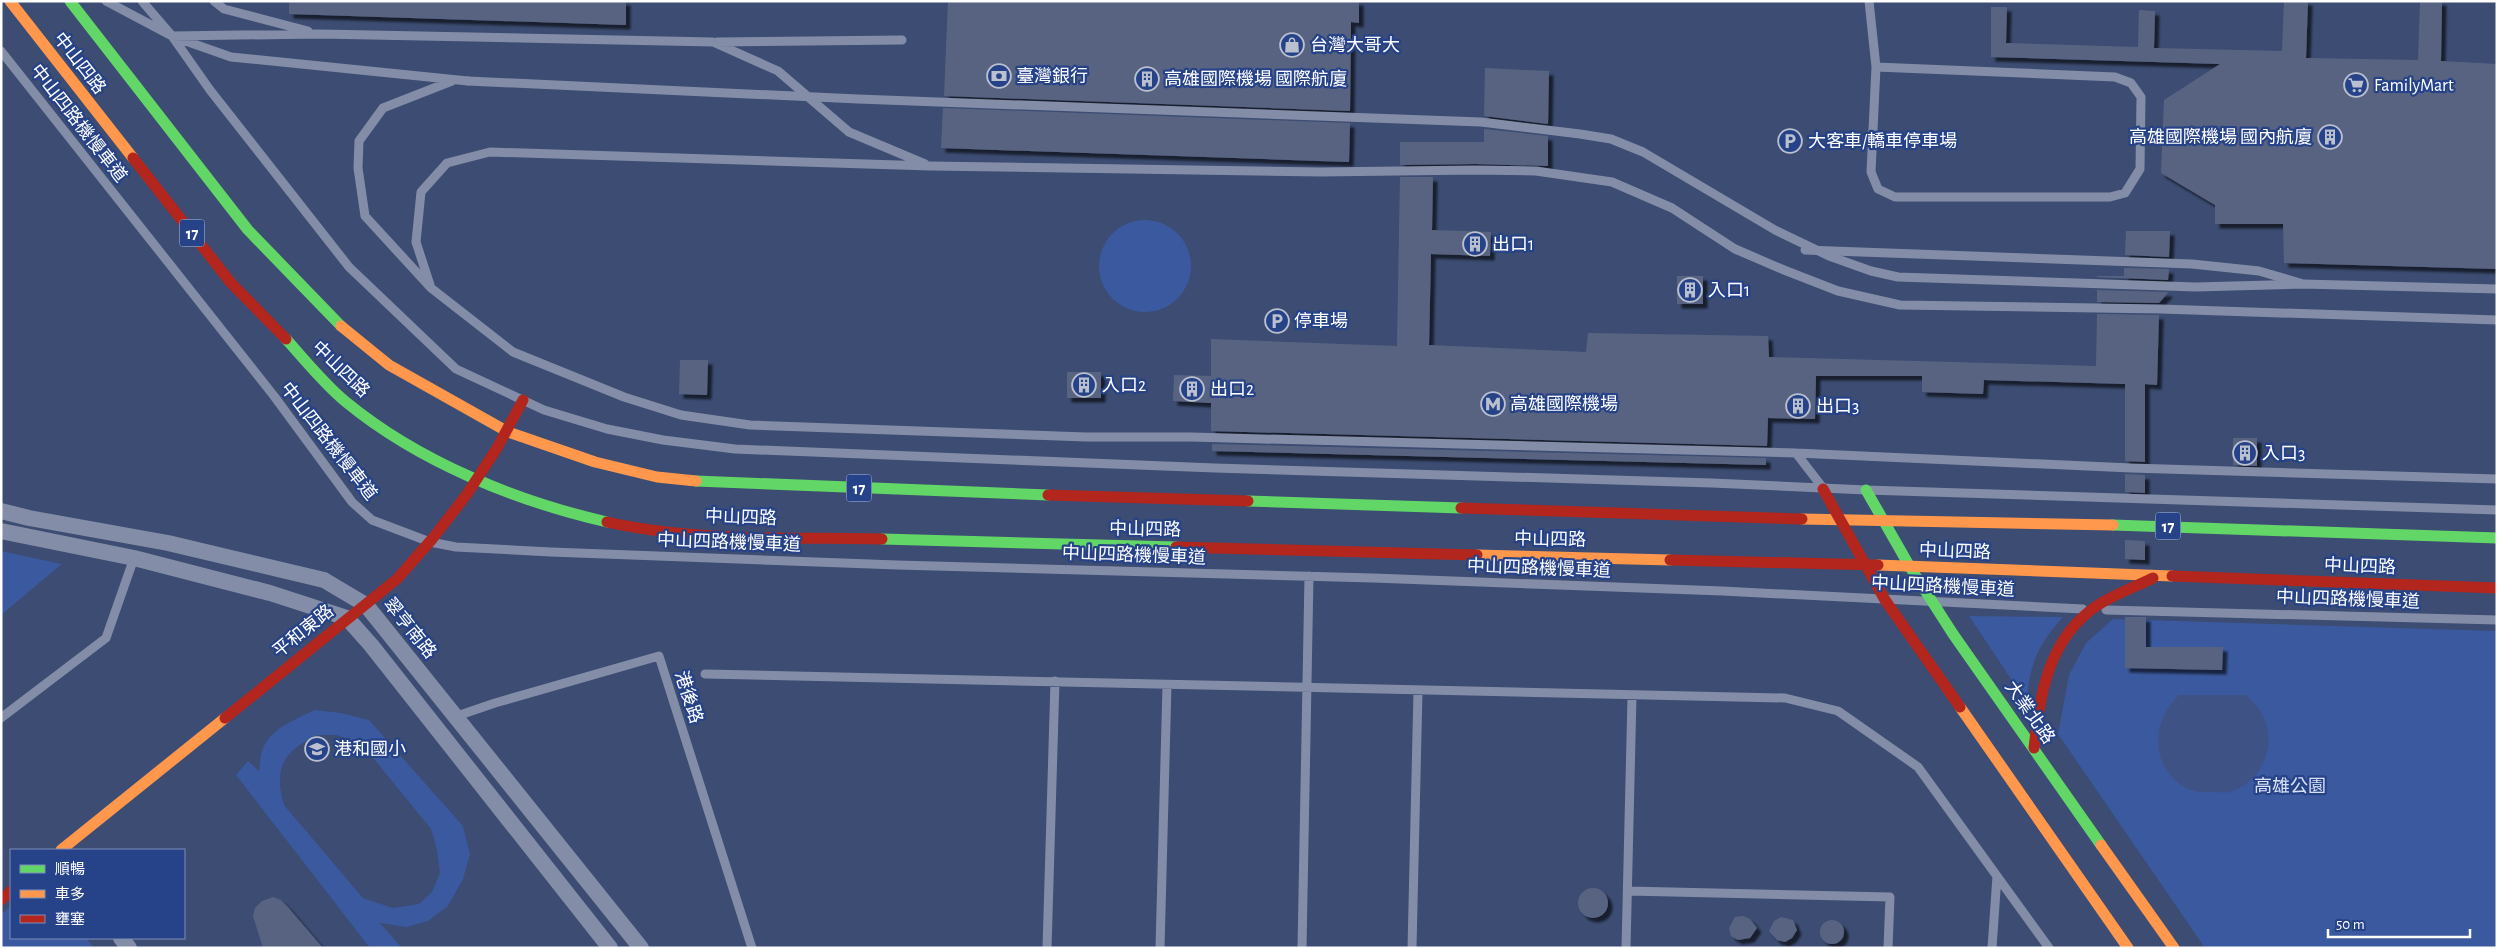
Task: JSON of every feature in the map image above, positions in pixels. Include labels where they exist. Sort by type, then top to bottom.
[{"type":"main road","name":"中山四路","points":[[10,1],[231,283],[346,402],[400,440],[477,481],[574,514],[635,528],[712,535],[1865,565],[2497,588]]},
{"type":"main road","name":"中山四路","points":[[70,1],[248,230],[337,323],[389,364],[508,432],[595,462],[657,477],[718,484],[1839,520],[2210,527],[2497,538]]},
{"type":"main road","name":"平和東路","points":[[62,849],[397,579],[430,542],[477,481],[508,432],[523,400]]},
{"type":"main road","points":[[1823,488],[1839,520],[1886,600],[2128,948]]},
{"type":"main road","name":"大業北路","points":[[1866,490],[1932,602],[2174,948]]},
{"type":"main road","points":[[2034,748],[2040,696],[2046,670],[2066,636],[2091,609],[2156,577]]},
{"type":"street","name":"翠亨南路","points":[[1,511],[29,518],[168,543],[324,580],[366,605],[457,716],[641,948]]},
{"type":"street","points":[[1,531],[134,558],[270,593],[347,618],[371,645],[610,948]]},
{"type":"lane","points":[[106,1],[172,36],[231,58],[452,81],[848,99],[1481,122],[1610,139],[1669,167],[1775,230],[1829,256],[1871,271],[1898,277],[2196,286],[2303,284],[2497,289]]},
{"type":"lane","points":[[142,1],[172,36],[210,90],[349,267],[456,369],[544,410],[607,429],[663,440],[735,449],[1215,468],[1712,482],[1866,490],[2497,510]]},
{"type":"lane","points":[[214,1],[224,9],[320,34]]},
{"type":"lane","points":[[1869,1],[1876,67],[1871,172],[1878,189],[1894,198],[2110,196],[2125,193],[2140,168],[2141,97],[2131,83],[2115,77],[1876,67]]},
{"type":"lane","points":[[172,36],[320,34],[713,42],[902,40]]},
{"type":"lane","points":[[713,42],[778,71],[849,132],[930,166]]},
{"type":"lane","name":"中山四路機慢車道","points":[[1,51],[267,388],[352,502],[372,520],[430,542],[456,547],[670,556],[1722,591],[2091,609],[2497,620]]},
{"type":"lane","points":[[452,81],[383,108],[359,142],[358,168],[365,216],[431,288],[513,352],[624,397],[681,415],[750,425],[1086,437],[1191,437],[1796,453],[2140,469],[2497,479]]},
{"type":"lane","points":[[431,288],[416,242],[420,192],[447,163],[490,152],[930,166],[1322,172],[1536,171],[1612,182],[1672,208],[1735,249],[1784,270],[1838,291],[1900,305],[2161,309],[2497,320]]},
{"type":"lane","points":[[1804,250],[1992,255],[2192,264],[2259,271],[2303,284]]},
{"type":"lane","points":[[1796,453],[1823,488]]},
{"type":"lane","points":[[1,718],[106,638],[134,558]]},
{"type":"lane","points":[[1302,948],[1309,576]]},
{"type":"lane","name":"港後路","points":[[457,716],[495,703],[659,656],[752,948]]},
{"type":"lane","points":[[705,674],[1785,698],[1838,711],[1918,767],[2049,948]]},
{"type":"lane","points":[[1048,948],[1055,681]]},
{"type":"lane","points":[[1160,948],[1168,685]]},
{"type":"lane","points":[[1412,948],[1418,691]]},
{"type":"lane","points":[[1626,948],[1632,696]]},
{"type":"lane","points":[[1992,948],[1997,876]]},
{"type":"lane","points":[[1628,891],[1890,897],[1888,948]]},
{"type":"green space","points":[[1145,220],[1163,224],[1177,234],[1187,248],[1191,266],[1187,284],[1177,298],[1163,308],[1145,312],[1127,308],[1113,298],[1103,284],[1099,266],[1103,248],[1113,234],[1127,224]]},
{"type":"green space","points":[[1,551],[62,564],[1,615]]},
{"type":"green space","points":[[1969,616],[2063,617],[2047,637],[2036,656],[2030,677],[2027,703]]},
{"type":"green space","name":"高雄公園","points":[[2113,619],[2497,631],[2497,948],[2205,948],[2058,734],[2069,675],[2086,643]]},
{"type":"green space","points":[[315,710],[341,713],[369,720],[463,826],[470,854],[463,879],[448,906],[428,921],[407,927],[380,923],[402,948],[370,948],[236,775],[248,761],[259,771],[262,751],[271,737],[292,721]],"holes":[[[318,735],[336,735],[361,743],[431,829],[437,850],[440,873],[432,892],[419,904],[393,908],[363,898],[284,805],[280,781],[281,771],[289,754],[306,741]]]},
{"type":"green space","points":[[10,907],[10,939],[87,939],[94,948],[1,948],[1,914]]},
{"type":"shaded area","points":[[2179,695],[2246,695],[2260,710],[2267,727],[2268,749],[2259,770],[2243,786],[2228,792],[2196,792],[2180,784],[2166,769],[2159,750],[2160,727],[2165,713]]},
{"type":"building","points":[[289,1],[626,1],[626,25],[289,14]]},
{"type":"building","name":"高雄國際機場 國際航廈","points":[[948,1],[1359,1],[1359,23],[1351,22],[1350,111],[944,96]]},
{"type":"building","name":"高雄國際機場 國內航廈","points":[[2284,1],[2308,1],[2306,58],[2418,60],[2420,1],[2442,1],[2441,61],[2497,64],[2497,269],[2284,263],[2283,224],[2215,224],[2215,205],[2161,173],[2164,100],[2220,64],[1991,57],[1991,7],[2007,7],[2006,43],[2138,47],[2139,10],[2155,11],[2154,48],[2282,51]]},
{"type":"building","points":[[1485,68],[1549,71],[1548,124],[1484,116]]},
{"type":"building","points":[[943,108],[1350,123],[1349,162],[941,148]]},
{"type":"building","points":[[1484,129],[1548,136],[1548,166],[1475,164],[1400,165],[1400,142],[1484,142]]},
{"type":"building","points":[[1400,177],[1433,177],[1432,230],[1491,232],[1490,256],[1431,254],[1429,345],[1586,352],[1588,333],[1768,336],[1769,357],[2096,366],[2097,314],[2159,315],[2157,385],[2145,384],[2145,462],[2125,461],[2125,384],[1984,380],[1983,394],[1922,392],[1922,376],[1816,376],[1815,419],[1768,418],[1767,446],[1211,431],[1211,403],[1173,401],[1174,375],[1211,376],[1211,339],[1397,346]]},
{"type":"building","points":[[2126,231],[2170,231],[2169,257],[2125,255]]},
{"type":"building","points":[[2124,268],[2169,269],[2168,280],[2097,277],[2124,276]]},
{"type":"building","name":"入口1","points":[[1677,276],[1703,276],[1703,304],[1677,304]]},
{"type":"building","points":[[2097,290],[2168,292],[2159,303],[2097,302]]},
{"type":"building","points":[[680,360],[708,360],[707,395],[679,394]]},
{"type":"building","name":"入口2","points":[[1067,372],[1101,372],[1101,398],[1067,398]]},
{"type":"building","name":"入口3","points":[[2233,438],[2257,438],[2257,466],[2233,465]]},
{"type":"building","points":[[1212,444],[1766,458],[1766,465],[1212,451]]},
{"type":"building","points":[[2125,474],[2145,475],[2145,493],[2125,492]]},
{"type":"building","points":[[2125,540],[2145,541],[2145,560],[2125,559]]},
{"type":"building","points":[[2125,617],[2146,617],[2146,647],[2223,647],[2222,670],[2125,668]]},
{"type":"building","points":[[1593,888],[1604,892],[1608,903],[1604,914],[1593,918],[1582,914],[1578,903],[1582,892]]},
{"type":"building","points":[[273,897],[281,900],[287,906],[323,948],[263,948],[253,916],[255,908],[262,901]]},
{"type":"building","points":[[1743,916],[1750,919],[1757,928],[1750,938],[1738,940],[1731,936],[1729,928],[1735,917]]},
{"type":"building","points":[[1781,917],[1793,920],[1797,930],[1792,938],[1785,942],[1777,940],[1769,931],[1774,921]]},
{"type":"building","points":[[1832,920],[1841,923],[1844,932],[1841,941],[1832,944],[1823,941],[1820,932],[1823,923]]},
{"type":"traffic: fast","points":[[70,1],[248,230],[341,326]]},
{"type":"traffic: fast","points":[[286,339],[315,372],[346,402],[374,424],[405,443],[437,461],[504,491],[538,503],[607,522]]},
{"type":"traffic: fast","points":[[696,481],[1048,495]]},
{"type":"traffic: fast","points":[[1866,490],[1910,567],[1953,634],[2101,845]]},
{"type":"traffic: fast","points":[[1248,501],[1461,508]]},
{"type":"traffic: fast","points":[[2113,525],[2497,538]]},
{"type":"traffic: fast","points":[[882,539],[1176,547]]},
{"type":"traffic: slow","points":[[10,1],[133,158]]},
{"type":"traffic: slow","points":[[341,326],[389,365],[508,432],[595,462],[657,477],[696,481]]},
{"type":"traffic: slow","points":[[1802,519],[2113,525]]},
{"type":"traffic: slow","points":[[1477,555],[1670,560]]},
{"type":"traffic: slow","points":[[1878,565],[2172,576]]},
{"type":"traffic: slow","points":[[1960,707],[2128,948]]},
{"type":"traffic: slow","points":[[62,849],[225,718]]},
{"type":"traffic: slow","points":[[2101,845],[2174,948]]},
{"type":"traffic: jam","points":[[133,158],[231,283],[286,339]]},
{"type":"traffic: jam","points":[[225,718],[397,579],[433,538],[467,494],[497,448],[523,400]]},
{"type":"traffic: jam","points":[[1823,489],[1885,600],[1960,707]]},
{"type":"traffic: jam","points":[[1048,495],[1248,501]]},
{"type":"traffic: jam","points":[[1461,508],[1802,519]]},
{"type":"traffic: jam","points":[[607,522],[675,533],[709,536],[882,539]]},
{"type":"traffic: jam","points":[[1176,547],[1477,555]]},
{"type":"traffic: jam","points":[[1670,560],[1878,565]]},
{"type":"traffic: jam","points":[[2172,576],[2497,588]]},
{"type":"traffic: jam","points":[[2034,748],[2044,688],[2057,651],[2068,634],[2081,618],[2098,605],[2153,578]]},
{"type":"traffic: jam","points":[[1,900],[10,892]]},
{"type":"place","name":"台灣大哥大","points":[[1292,45]]},
{"type":"place","name":"臺灣銀行","points":[[999,76]]},
{"type":"place","name":"高雄國際機場 國際航廈","points":[[1147,79]]},
{"type":"place","name":"FamilyMart","points":[[2356,85]]},
{"type":"place","name":"高雄國際機場 國內航廈","points":[[2330,137]]},
{"type":"place","name":"大客車/轎車停車場","points":[[1790,141]]},
{"type":"place","name":"出口1","points":[[1475,244]]},
{"type":"place","name":"入口1","points":[[1690,290]]},
{"type":"place","name":"停車場","points":[[1277,321]]},
{"type":"place","name":"入口2","points":[[1084,385]]},
{"type":"place","name":"出口2","points":[[1192,389]]},
{"type":"place","name":"高雄國際機場","points":[[1493,404]]},
{"type":"place","name":"出口3","points":[[1798,406]]},
{"type":"place","name":"入口3","points":[[2245,453]]},
{"type":"place","name":"港和國小","points":[[317,749]]}]
